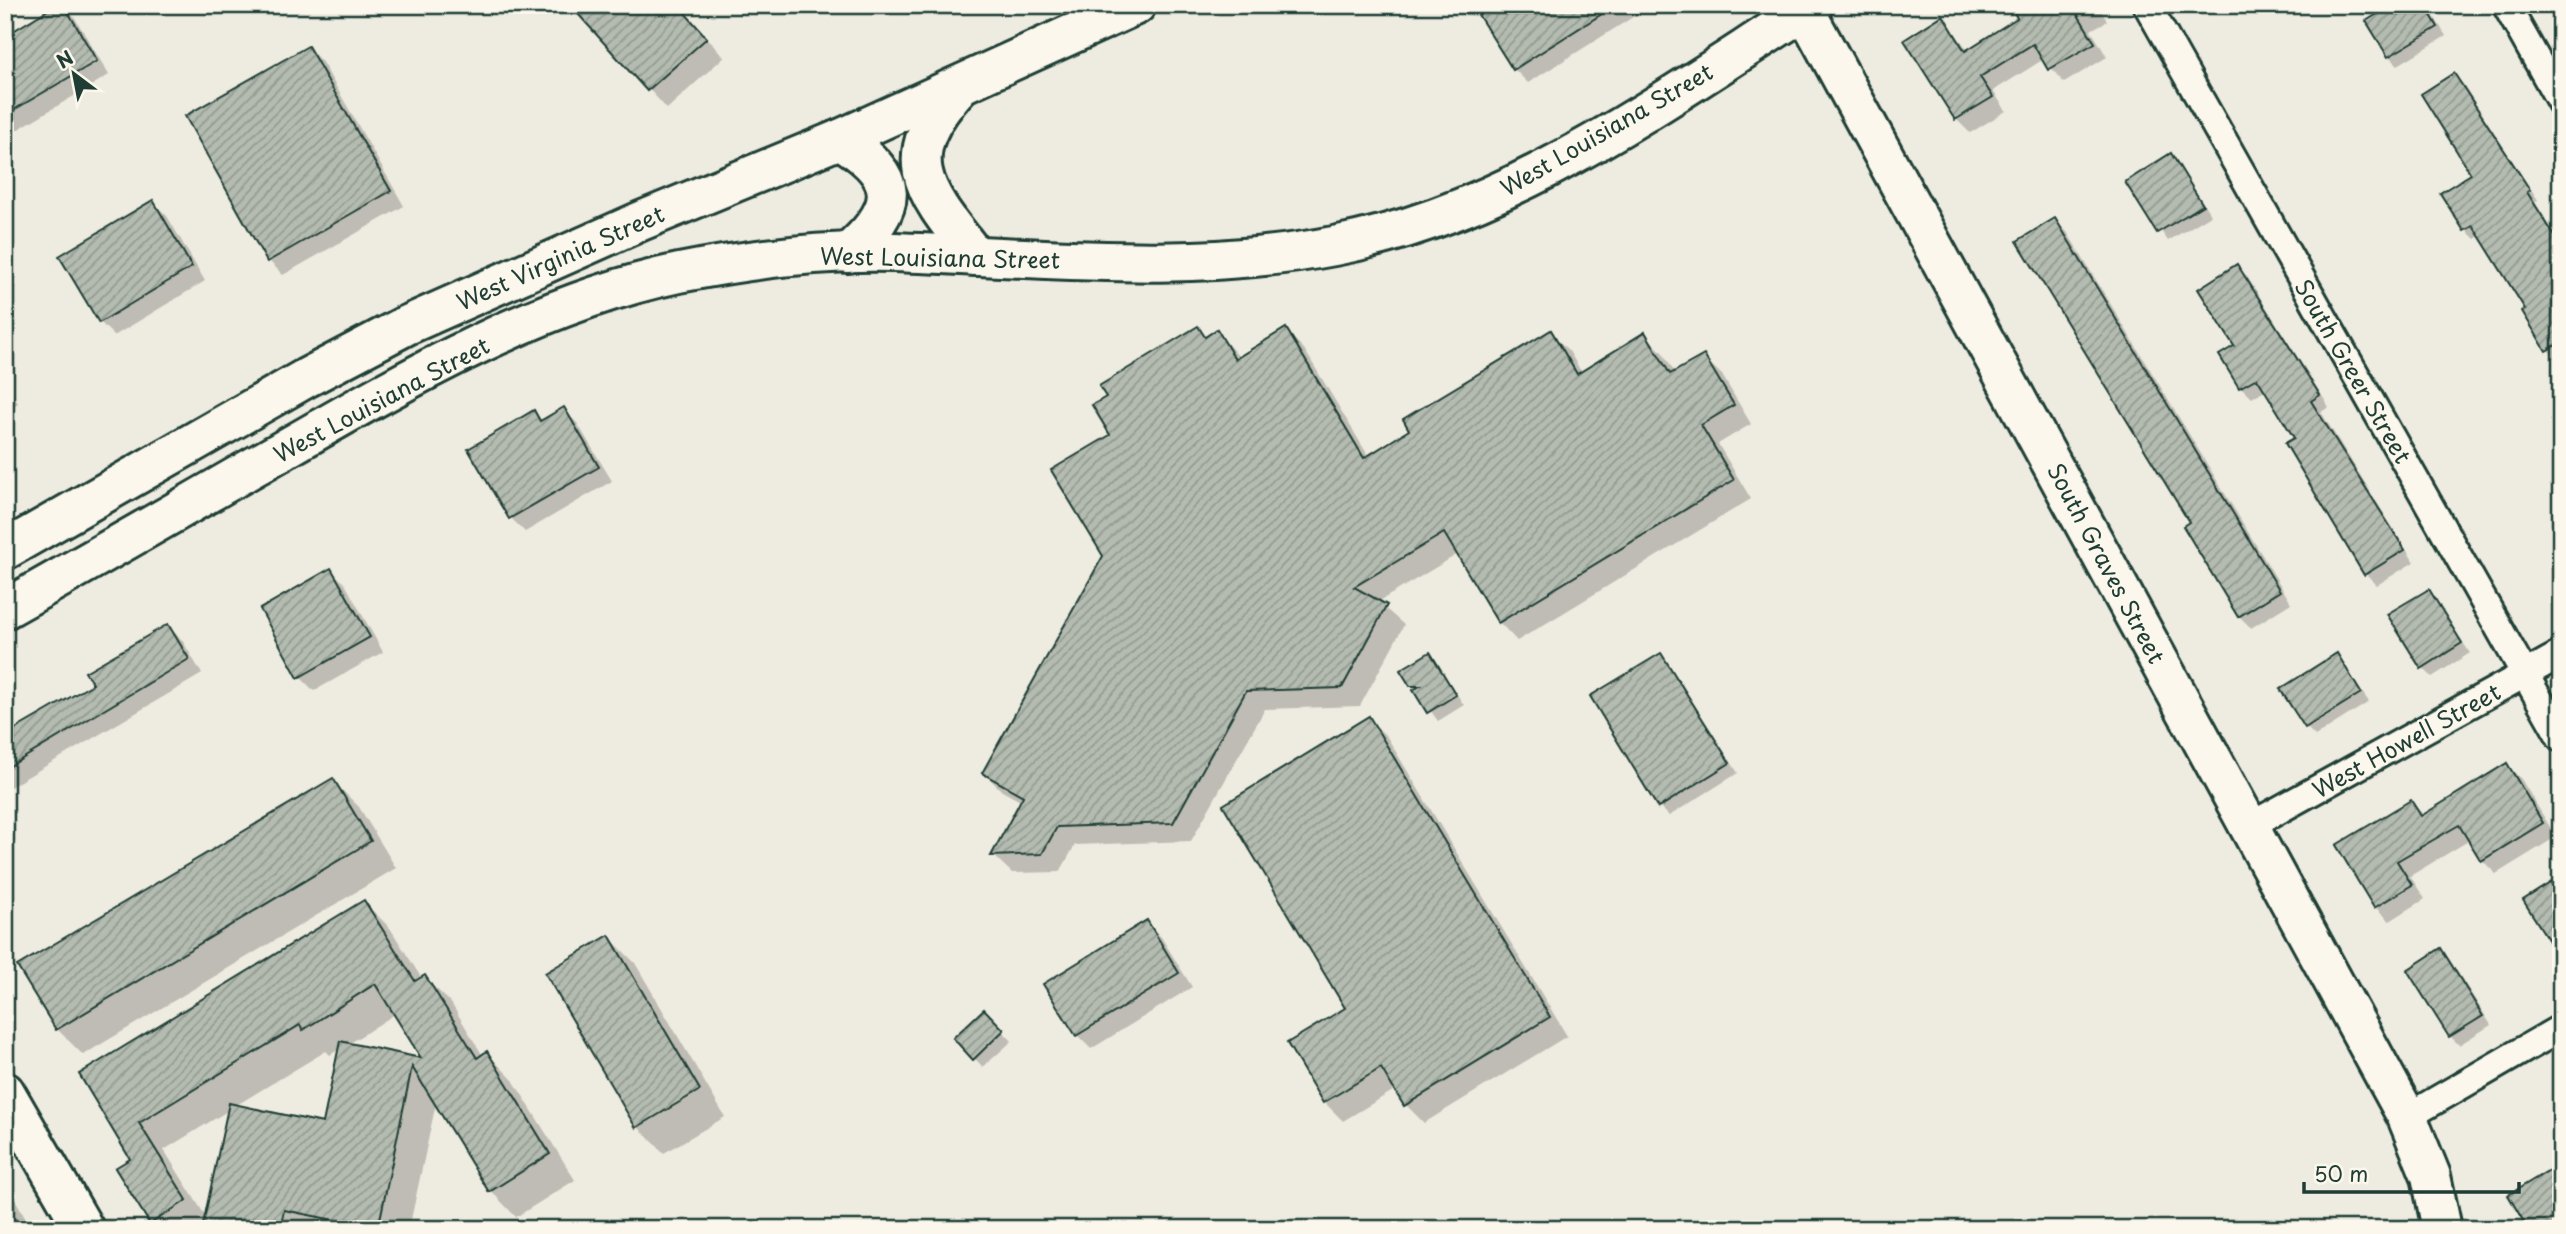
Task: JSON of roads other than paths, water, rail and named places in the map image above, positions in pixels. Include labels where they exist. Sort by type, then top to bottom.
[{"type":"main road","name":"West Virginia Street","points":[[5,550],[306,378],[455,303],[840,139],[1136,5]]},
{"type":"main road","name":"West Louisiana Street","points":[[5,610],[331,423],[463,354],[530,323],[609,292],[716,267],[796,256],[848,253],[1162,260],[1262,256],[1337,246],[1395,231],[1482,199],[1558,162],[1806,7]]},
{"type":"main road","name":"South Graves Street","points":[[1806,7],[2407,1117],[2431,1176],[2442,1229]]},
{"type":"main road","points":[[961,84],[937,111],[928,127],[923,142],[922,171],[926,187],[975,256]]},
{"type":"main road","points":[[840,139],[875,162],[884,176],[887,191],[886,205],[879,221],[848,253]]},
{"type":"main road","points":[[306,378],[331,423]]},
{"type":"main road","points":[[5,1092],[85,1229]]},
{"type":"street","name":"South Greer Street","points":[[2147,5],[2561,738]]},
{"type":"street","points":[[2506,5],[2561,103]]},
{"type":"street","name":"West Howell Street","points":[[2250,826],[2561,654]]},
{"type":"street","points":[[2407,1117],[2561,1028]]}]
